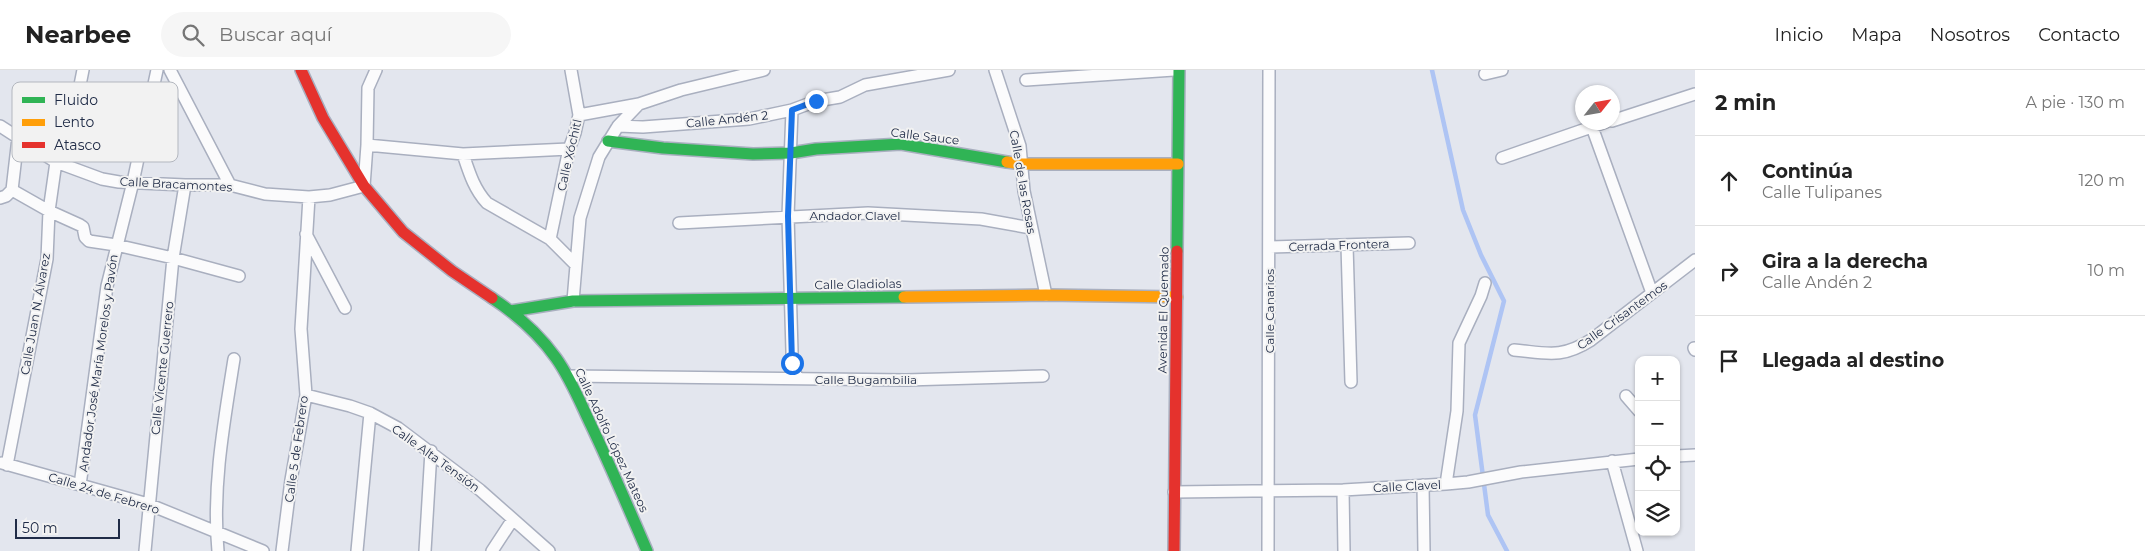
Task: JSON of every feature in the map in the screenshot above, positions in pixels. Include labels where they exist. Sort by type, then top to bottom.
[{"type":"street","points":[[170,70],[176,82]]},
{"type":"street","name":"Calle Adolfo López Mateos","points":[[301,70],[322,118],[364,186],[403,232],[452,272],[511,311],[531,329],[555,356],[568,376],[620,487],[647,551]]},
{"type":"street","points":[[364,186],[368,88],[376,70]]},
{"type":"street","name":"Calle Xóchitl","points":[[550,239],[569,149],[579,116],[571,70]]},
{"type":"street","points":[[579,116],[638,104],[681,90],[764,70]]},
{"type":"street","name":"Calle Andén 2","points":[[618,126],[644,127],[735,120],[792,110],[816,101],[840,97],[865,86],[949,70]]},
{"type":"street","name":"Calle de las Rosas","points":[[995,70],[1020,146],[1024,191],[1046,295]]},
{"type":"street","points":[[1026,80],[1174,70]]},
{"type":"street","name":"Avenida El Quemado","points":[[1174,551],[1179,70]]},
{"type":"street","name":"Calle Canarios","points":[[1268,551],[1269,70]]},
{"type":"street","points":[[1485,74],[1502,70]]},
{"type":"street","points":[[178,85],[230,184]]},
{"type":"street","points":[[1620,117],[1695,94]]},
{"type":"street","points":[[573,301],[580,218],[599,157],[618,126],[638,104]]},
{"type":"street","points":[[792,110],[788,216],[792,363],[797,378]]},
{"type":"street","name":"Calle Bracamontes","points":[[0,126],[12,134]]},
{"type":"street","points":[[1502,158],[1583,130]]},
{"type":"street","points":[[1593,130],[1652,293]]},
{"type":"street","name":"Calle Sauce","points":[[608,140],[663,148],[753,154],[791,153],[816,149],[901,144],[1022,164],[1178,164]]},
{"type":"street","points":[[367,144],[463,154],[569,149]]},
{"type":"street","points":[[463,154],[472,181],[479,195],[487,203],[550,239],[576,266]]},
{"type":"street","points":[[0,198],[6,196],[12,190],[15,162]]},
{"type":"street","name":"Calle Bracamontes","points":[[56,162],[102,179],[185,186],[230,184],[264,194],[309,197],[330,195],[364,186]]},
{"type":"street","name":"Calle Juan N. Álvarez","points":[[3,464],[47,259],[49,211],[56,162]]},
{"type":"street","name":"Andador José María Morelos y Pavón","points":[[80,485],[107,286],[137,162]]},
{"type":"street","name":"Calle Vicente Guerrero","points":[[145,551],[173,258],[185,186]]},
{"type":"street","points":[[12,190],[49,211],[83,227],[84,237],[89,242],[116,245],[239,276]]},
{"type":"street","name":"Calle 5 de Febrero","points":[[282,551],[291,480],[306,395],[301,329],[309,197]]},
{"type":"street","name":"Andador Clavel","points":[[679,223],[868,212],[981,219],[1031,228]]},
{"type":"street","points":[[306,234],[346,308]]},
{"type":"street","name":"Cerrada Frontera","points":[[1269,247],[1409,243]]},
{"type":"street","points":[[1347,245],[1351,382]]},
{"type":"street","name":"Calle Crisantemos","points":[[1514,350],[1560,354],[1576,350],[1695,260]]},
{"type":"street","points":[[1446,484],[1457,411],[1459,343],[1485,283]]},
{"type":"street","name":"Calle Gladiolas","points":[[511,311],[573,301],[1046,295],[1177,298]]},
{"type":"street","points":[[218,551],[216,532],[217,489],[223,429],[234,359]]},
{"type":"street","name":"Calle Bugambilia","points":[[568,376],[906,380],[1044,376]]},
{"type":"street","name":"Calle Alta Tensión","points":[[306,395],[370,413],[398,428],[431,451],[549,551]]},
{"type":"street","points":[[1626,396],[1635,407]]},
{"type":"street","points":[[357,551],[370,413]]},
{"type":"street","points":[[424,551],[431,451]]},
{"type":"street","points":[[1680,456],[1695,455]]},
{"type":"street","name":"Calle Clavel","points":[[1174,492],[1343,490],[1446,484],[1468,482],[1521,472],[1635,459]]},
{"type":"street","points":[[1612,461],[1636,551]]},
{"type":"street","name":"Calle 24 de Febrero","points":[[3,464],[148,504],[263,551]]},
{"type":"street","points":[[1423,485],[1424,551]]},
{"type":"street","points":[[1343,490],[1344,551]]},
{"type":"street","points":[[492,551],[513,519]]},
{"type":"waterway","points":[[1432,70],[1463,210],[1481,255],[1504,301],[1475,415],[1488,515],[1507,551]]},
{"type":"traffic: fast","points":[[1177,251],[1179,70]]},
{"type":"traffic: fast","points":[[608,141],[663,148],[753,154],[791,153],[816,149],[901,144],[1007,162]]},
{"type":"traffic: fast","points":[[511,311],[573,301],[904,297]]},
{"type":"traffic: fast","points":[[492,298],[535,333],[561,366],[575,391],[647,551]]},
{"type":"traffic: slow","points":[[1007,162],[1022,164],[1178,164]]},
{"type":"traffic: slow","points":[[904,297],[1046,295],[1177,297]]},
{"type":"traffic: jam","points":[[301,70],[323,118],[364,186],[403,232],[452,271],[492,298]]},
{"type":"traffic: jam","points":[[1174,551],[1177,251]]},
{"type":"route","points":[[792,363],[788,216],[792,110],[816,101]]}]
